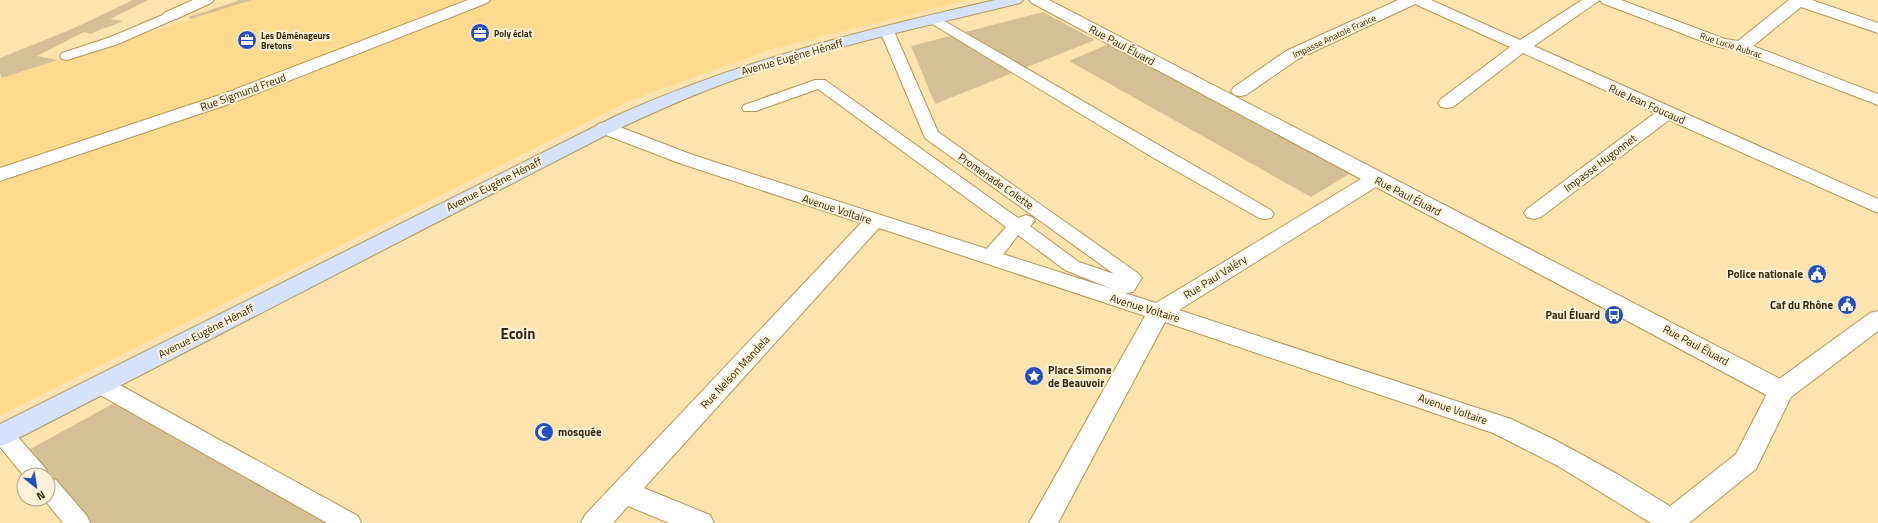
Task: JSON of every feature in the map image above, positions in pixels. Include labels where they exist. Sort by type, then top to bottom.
[{"type":"main road","name":"Avenue Eugène Hénaff","points":[[2,435],[605,128],[657,103],[716,80],[814,49],[1015,0]]},
{"type":"street","points":[[67,56],[113,41],[206,0]]},
{"type":"street","name":"Rue Sigmund Freud","points":[[0,175],[229,98],[482,0]]},
{"type":"street","name":"Rue Paul Éluard","points":[[1037,0],[1375,179],[1781,391]]},
{"type":"street","name":"Impasse Anatole France","points":[[1240,91],[1292,55],[1410,0]]},
{"type":"street","name":"Rue Jean Foucaud","points":[[1418,0],[1878,207]]},
{"type":"street","points":[[1447,103],[1521,47],[1592,0]]},
{"type":"street","name":"Rue Lucie Aubrac","points":[[1607,0],[1721,43],[1741,47],[1878,100]]},
{"type":"street","points":[[1741,47],[1798,0],[1878,28]]},
{"type":"street","points":[[934,19],[1158,154],[1265,214]]},
{"type":"street","points":[[887,31],[948,177]]},
{"type":"street","points":[[750,108],[820,83],[1015,227],[1072,266],[1123,293]]},
{"type":"street","name":"Impasse Hugonnet","points":[[1534,213],[1667,113]]},
{"type":"street","name":"Avenue Voltaire","points":[[605,128],[686,159],[989,258],[1123,293],[1159,312],[1502,426],[1543,443],[1590,469],[1670,522]]},
{"type":"street","name":"Promenade Colette","points":[[931,135],[1132,278],[1123,293]]},
{"type":"street","name":"Rue Paul Valéry","points":[[1043,523],[1159,312],[1375,179]]},
{"type":"street","points":[[989,258],[1015,227],[1042,214]]},
{"type":"street","name":"Rue Nelson Mandela","points":[[595,523],[624,492],[640,472],[874,221]]},
{"type":"street","points":[[1670,522],[1746,461],[1781,391],[1878,319]]},
{"type":"street","points":[[101,385],[349,523]]},
{"type":"street","points":[[2,435],[30,467]]},
{"type":"street","points":[[624,492],[700,523]]},
{"type":"street","points":[[56,497],[78,523]]},
{"type":"shaded area","points":[[133,0],[148,0],[110,19],[123,21],[91,34],[84,32],[37,56],[58,60],[2,78],[0,73],[0,58],[72,29]]},
{"type":"shaded area","points":[[237,0],[252,0],[191,19],[188,17],[238,1]]},
{"type":"shaded area","points":[[252,0],[968,0],[772,49],[629,101],[0,416],[0,79]]},
{"type":"shaded area","points":[[1043,12],[1095,40],[935,104],[911,46]]},
{"type":"shaded area","points":[[1109,44],[1351,173],[1311,197],[1069,61]]},
{"type":"shaded area","points":[[118,401],[332,523],[91,523],[56,481],[56,467],[45,467],[30,449]]},
{"type":"place","name":"Poly éclat","points":[[480,33]]},
{"type":"place","name":"Les Déménageurs Bretons","points":[[247,40]]},
{"type":"place","name":"Police nationale","points":[[1817,274]]},
{"type":"place","name":"Caf du Rhône","points":[[1847,305]]},
{"type":"place","name":"Paul Éluard","points":[[1614,315]]},
{"type":"place","name":"Place Simone de Beauvoir","points":[[1034,376]]},
{"type":"place","name":"mosquée","points":[[544,432]]},
{"type":"district","name":"Ecoin","points":[[518,333]]}]
